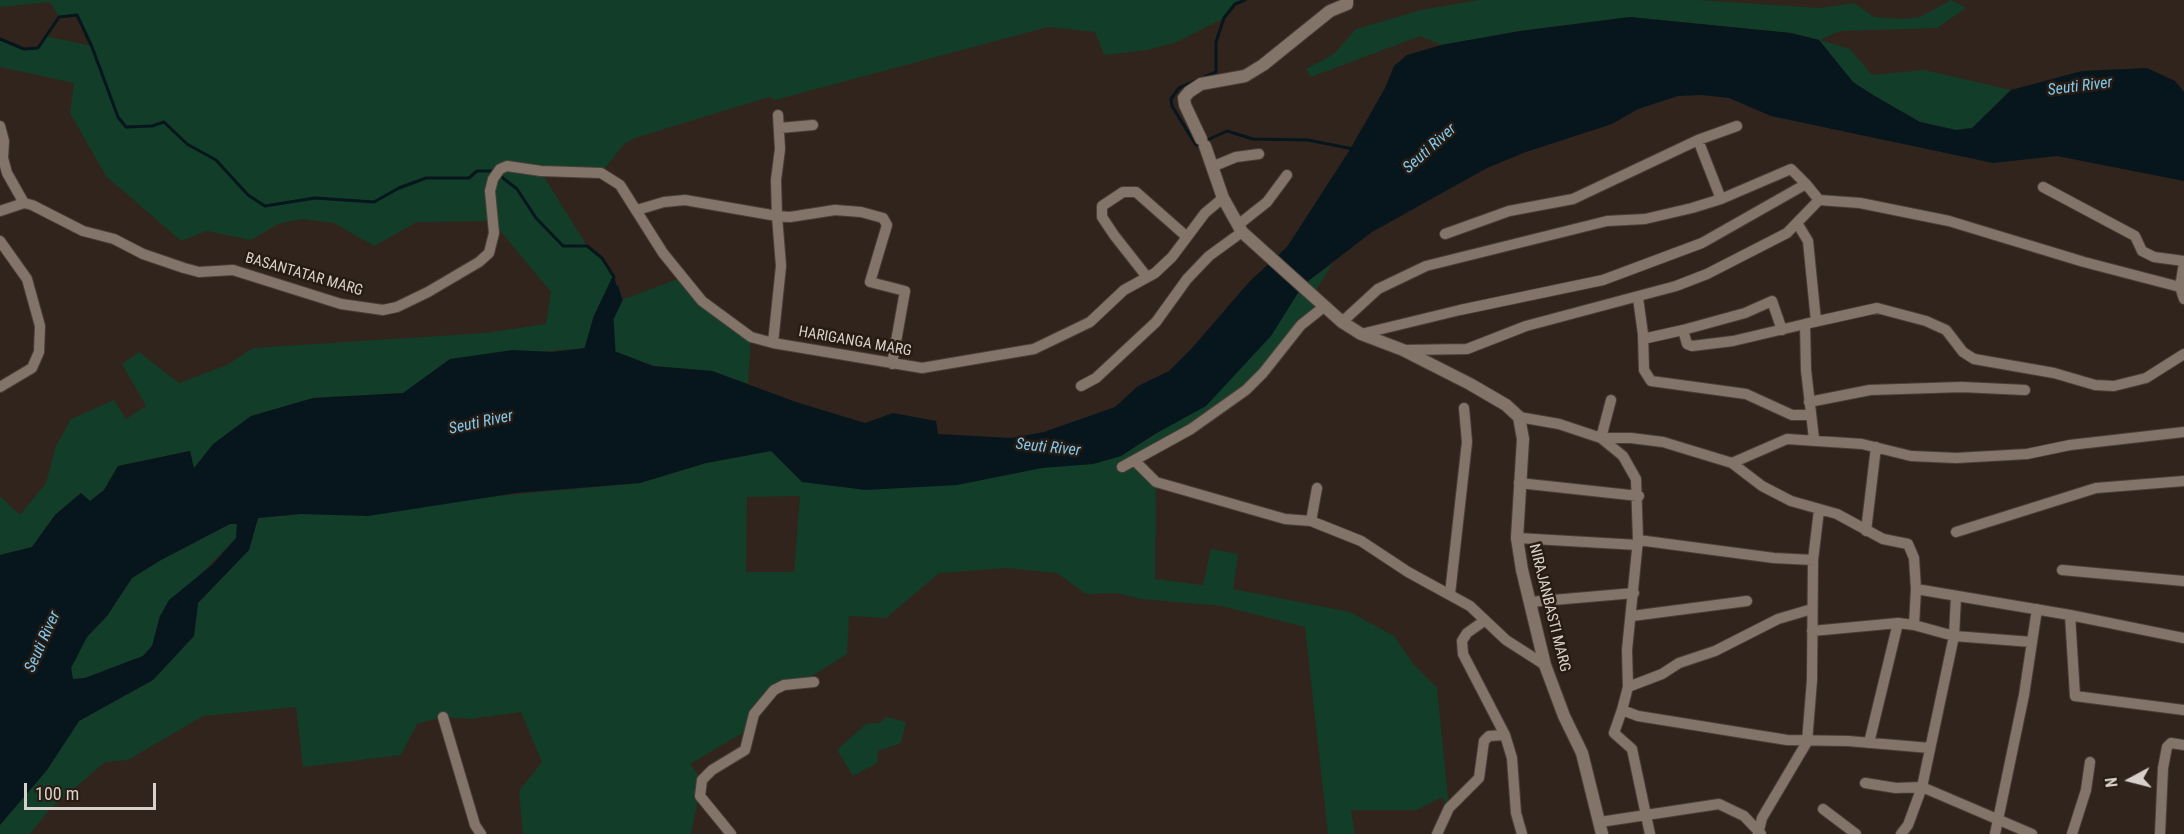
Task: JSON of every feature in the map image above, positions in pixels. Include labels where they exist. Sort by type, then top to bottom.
[{"type":"street","points":[[1349,1],[1330,11],[1263,65],[1245,75],[1201,84],[1184,98],[1185,105],[1214,166],[1223,198],[1243,233],[1342,322],[1361,334],[1403,350],[1470,384],[1506,405],[1519,417],[1559,424],[1601,438],[1631,438],[1663,442],[1732,463],[1762,486],[1791,501],[1837,514],[1883,539],[1908,544],[1914,558],[1916,589],[1914,625]]},
{"type":"street","points":[[773,343],[781,266],[777,216],[780,128],[778,115]]},
{"type":"street","points":[[780,128],[813,125]]},
{"type":"street","points":[[0,126],[7,174],[24,203],[0,211]]},
{"type":"street","points":[[1445,234],[1509,211],[1573,199],[1698,140],[1737,126]]},
{"type":"street","points":[[1698,140],[1721,199]]},
{"type":"street","points":[[1214,166],[1236,157],[1259,154]]},
{"type":"street","name":"HARIGANGA MARG","points":[[493,179],[500,169],[507,166],[541,171],[601,173],[620,185],[663,253],[702,301],[751,337],[773,343],[922,368],[1034,349],[1090,322],[1124,290],[1147,277],[1172,257],[1205,213],[1223,198]]},
{"type":"street","points":[[1342,322],[1378,289],[1425,266],[1606,221],[1645,219],[1721,199],[1791,169],[1819,201]]},
{"type":"street","points":[[1081,386],[1096,378],[1125,348],[1156,322],[1187,279],[1209,256],[1243,233],[1287,175]]},
{"type":"street","name":"BASANTATAR MARG","points":[[24,203],[44,210],[83,231],[114,239],[143,254],[184,268],[199,272],[233,270],[341,304],[383,310],[397,307],[428,292],[479,262],[489,253],[494,233],[490,200],[493,179]]},
{"type":"street","points":[[1361,334],[1468,308],[1603,280],[1702,243],[1806,184]]},
{"type":"street","points":[[2043,187],[2135,236],[2142,251],[2154,257],[2184,264],[2180,286],[2184,298]]},
{"type":"street","points":[[1147,277],[1102,217],[1102,206],[1123,192],[1136,192],[1187,237]]},
{"type":"street","points":[[637,210],[664,202],[685,200],[777,216],[790,217],[836,210],[861,212],[883,218],[887,225],[870,282],[905,291],[892,364]]},
{"type":"street","points":[[1403,350],[1467,349],[1526,326],[1638,298],[1707,274],[1787,233],[1819,201],[1860,203],[1949,221],[2094,265],[2180,286]]},
{"type":"street","points":[[1797,224],[1808,241],[1811,322],[1809,402],[1815,439]]},
{"type":"street","points":[[0,241],[27,279],[40,326],[39,352],[32,368],[0,387]]},
{"type":"street","points":[[1638,298],[1644,370],[1651,381],[1746,394],[1792,415],[1811,415]]},
{"type":"street","points":[[1643,339],[1745,313],[1772,301],[1782,330]]},
{"type":"street","points":[[1122,467],[1191,429],[1246,390],[1263,374],[1300,325],[1325,306]]},
{"type":"street","points":[[1683,330],[1687,344],[1692,346],[1782,330],[1877,308],[1926,321],[1946,330],[1963,352],[1974,359],[2054,373],[2095,385],[2114,386],[2146,378],[2184,354]]},
{"type":"street","points":[[1809,402],[1870,390],[1962,387],[2025,390]]},
{"type":"street","points":[[1601,438],[1611,400]]},
{"type":"street","points":[[1450,594],[1467,442],[1464,408]]},
{"type":"street","name":"NIRAJANBASTI MARG","points":[[1519,417],[1523,439],[1517,538],[1545,665],[1564,716],[1582,753],[1601,828]]},
{"type":"street","points":[[1732,463],[1787,439],[1815,439],[1876,447],[1911,456],[2015,455],[2070,445],[2184,432]]},
{"type":"street","points":[[1601,438],[1623,456],[1636,479],[1639,496],[1638,543],[1628,650],[1628,687],[1614,733],[1632,749],[1650,834]]},
{"type":"street","points":[[1866,531],[1876,447]]},
{"type":"street","points":[[1136,461],[1156,482],[1180,491],[1284,519],[1311,521],[1361,540],[1408,572],[1470,606],[1506,640],[1545,665]]},
{"type":"street","points":[[1956,532],[2096,488],[2184,481]]},
{"type":"street","points":[[1519,483],[1639,496]]},
{"type":"street","points":[[1311,521],[1317,489]]},
{"type":"street","points":[[1760,833],[1762,819],[1807,742],[1812,680],[1813,560],[1818,510]]},
{"type":"street","points":[[1517,538],[1638,543],[1813,560]]},
{"type":"street","points":[[2062,570],[2184,581]]},
{"type":"street","points":[[1916,589],[2070,615],[2184,638]]},
{"type":"street","points":[[1530,602],[1634,593]]},
{"type":"street","points":[[1901,834],[1908,825],[1922,787],[1954,636],[1956,597]]},
{"type":"street","points":[[1632,616],[1747,602]]},
{"type":"street","points":[[1628,687],[1662,674],[1679,663],[1714,651],[1778,619],[1812,609]]},
{"type":"street","points":[[1995,834],[2037,609]]},
{"type":"street","points":[[2070,615],[2075,696],[2184,710]]},
{"type":"street","points":[[1484,621],[1467,633],[1462,642],[1463,654],[1505,735],[1512,758],[1516,813],[1522,834]]},
{"type":"street","points":[[1812,631],[1898,623],[1954,636],[2032,642]]},
{"type":"street","points":[[1869,743],[1898,623]]},
{"type":"street","points":[[731,834],[700,796],[702,780],[712,770],[745,750],[754,714],[774,690],[784,685],[814,682]]},
{"type":"street","points":[[1622,710],[1638,716],[1807,742],[1869,743],[1930,748]]},
{"type":"street","points":[[443,717],[475,825],[481,834]]},
{"type":"street","points":[[1437,834],[1449,808],[1479,778],[1485,741],[1489,736],[1505,735]]},
{"type":"street","points":[[2160,834],[2163,768],[2167,747],[2171,743],[2184,744]]},
{"type":"street","points":[[2072,834],[2086,790],[2090,762]]},
{"type":"street","points":[[1865,783],[1896,788],[1922,787],[2032,834]]},
{"type":"street","points":[[1601,828],[1647,816],[1719,804],[1744,816],[1760,833]]},
{"type":"street","points":[[1823,809],[1856,834]]},
{"type":"green space","points":[[0,0],[1245,0],[1235,4],[1224,18],[1177,42],[1147,50],[1104,55],[1095,32],[1048,27],[775,100],[769,97],[635,138],[624,144],[601,173],[541,172],[587,246],[602,258],[614,277],[595,317],[586,348],[450,359],[404,393],[313,398],[194,469],[190,451],[118,466],[104,490],[90,501],[81,493],[55,515],[32,547],[0,555],[0,496],[20,515],[46,483],[56,446],[71,419],[114,400],[126,419],[146,406],[122,364],[139,352],[179,383],[227,365],[253,348],[485,333],[546,324],[551,292],[492,221],[417,222],[374,246],[334,223],[302,219],[278,224],[251,240],[207,231],[181,241],[106,176],[70,113],[74,83],[0,67],[0,39],[24,49],[38,48],[45,36],[92,46],[77,15],[59,17],[50,2],[0,7]]},
{"type":"green space","points":[[1479,0],[1698,0],[1819,8],[1854,3],[1874,17],[1903,19],[1920,17],[1951,0],[1966,8],[1937,28],[1840,31],[1820,40],[1850,49],[1872,75],[1924,70],[2011,90],[1972,128],[1956,130],[1920,122],[1853,82],[1819,40],[1791,33],[1630,17],[1520,31],[1441,45],[1420,36],[1311,77],[1306,69],[1334,54],[1356,29],[1421,10]]},
{"type":"green space","points":[[1333,263],[1313,295],[1325,306],[1263,373],[1136,461],[1156,482],[1155,579],[1203,585],[1211,549],[1238,554],[1233,589],[1350,612],[1394,636],[1415,666],[1437,688],[1449,808],[1442,797],[1417,810],[1351,810],[1355,834],[1328,834],[1305,627],[1222,606],[1141,599],[1117,593],[1086,594],[1057,573],[1006,568],[939,573],[886,618],[849,616],[847,654],[812,676],[814,682],[774,690],[751,728],[690,764],[702,780],[691,834],[523,834],[519,791],[542,762],[521,712],[470,719],[443,717],[417,724],[401,755],[303,767],[296,707],[203,716],[128,760],[105,762],[49,810],[30,834],[0,834],[0,825],[47,770],[79,721],[153,680],[194,636],[198,603],[249,550],[258,518],[640,483],[706,463],[771,451],[802,482],[1093,464],[1121,456],[1155,434],[1303,285]],"holes":[[[800,496],[794,572],[746,572],[747,497]]]},
{"type":"green space","points":[[681,278],[751,337],[748,384],[712,371],[653,366],[614,351],[612,319],[621,300]]},
{"type":"green space","points":[[230,524],[237,524],[236,538],[160,616],[152,646],[143,656],[85,678],[73,679],[71,668],[87,637],[107,616],[132,578]]},
{"type":"green space","points":[[886,717],[906,722],[901,743],[878,751],[877,763],[853,776],[837,750],[866,724],[879,723]]},
{"type":"water","name":"Seuti River","points":[[1630,17],[1791,33],[1819,40],[1853,82],[1873,95],[1920,122],[1956,130],[1972,128],[2011,90],[2082,71],[2147,68],[2175,81],[2184,92],[2184,181],[2057,156],[1993,163],[1771,116],[1729,98],[1702,95],[1678,96],[1638,109],[1612,124],[1526,152],[1487,168],[1372,232],[1303,285],[1271,336],[1206,406],[1121,456],[1093,464],[1042,468],[957,485],[866,490],[802,482],[771,451],[706,463],[640,483],[516,493],[368,516],[300,514],[258,518],[249,550],[198,603],[194,636],[153,680],[79,721],[47,770],[0,825],[0,555],[32,547],[55,515],[81,493],[90,501],[104,490],[118,466],[190,451],[194,468],[213,444],[251,416],[313,398],[403,393],[450,359],[513,350],[552,352],[586,348],[595,317],[614,277],[621,300],[612,319],[614,351],[653,366],[712,371],[796,402],[865,423],[893,413],[936,421],[938,434],[1011,438],[1044,432],[1115,407],[1138,386],[1169,371],[1192,348],[1250,281],[1287,247],[1349,151],[1385,88],[1394,66],[1407,55],[1441,45],[1520,31]],"holes":[[[230,524],[237,524],[236,538],[213,564],[169,600],[160,616],[152,646],[143,656],[85,678],[73,679],[71,668],[87,637],[107,616],[132,578]]]},
{"type":"waterway","points":[[1199,144],[1196,145],[1172,106],[1171,99],[1179,88],[1216,72],[1216,42],[1224,18],[1235,4],[1245,0]]},
{"type":"waterway","points":[[0,39],[24,49],[38,48],[59,17],[77,15],[92,47],[118,117],[126,127],[152,126],[164,122],[187,144],[216,160],[248,195],[265,206],[315,198],[374,202],[399,188],[426,178],[469,178],[477,171],[493,171]]},
{"type":"waterway","points":[[1205,141],[1227,131],[1253,139],[1308,140],[1353,149]]},
{"type":"waterway","points":[[499,175],[517,189],[536,218],[563,246],[587,246],[602,258],[614,277],[595,317],[585,352]]},
{"type":"waterway","points":[[614,350],[612,319],[621,300],[617,287]]}]
